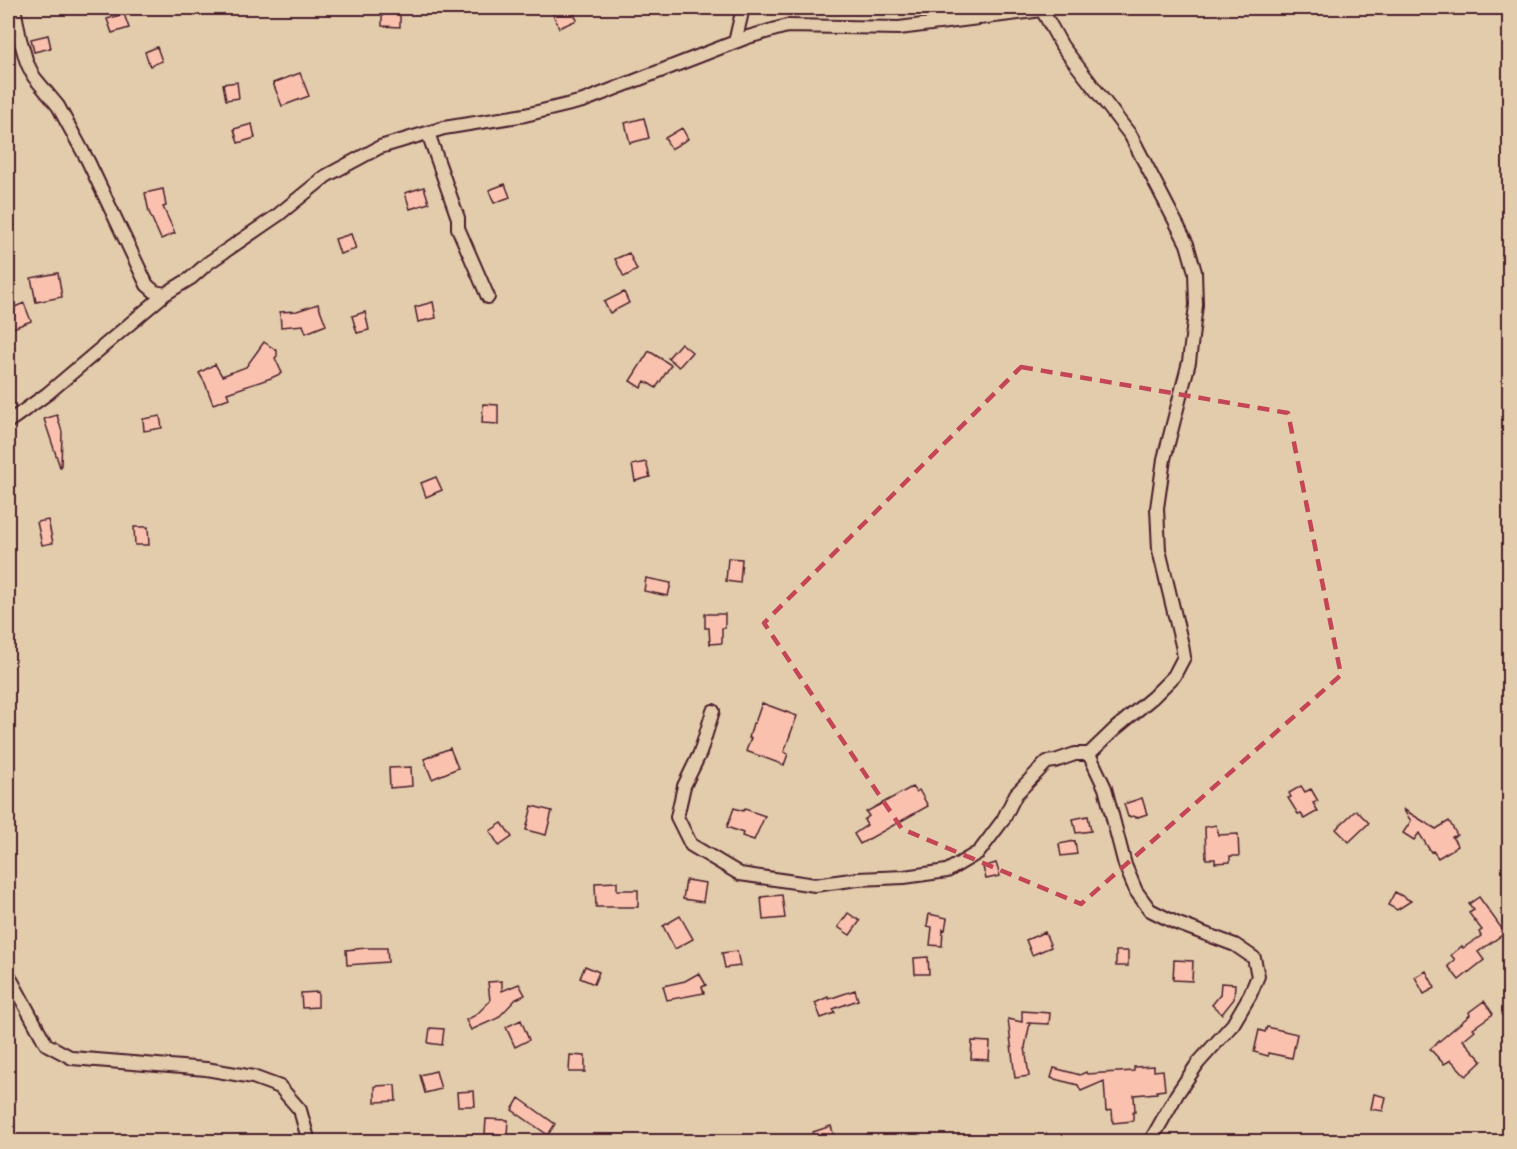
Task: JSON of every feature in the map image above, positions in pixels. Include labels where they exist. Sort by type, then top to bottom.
[{"type":"street","points":[[14,8],[20,39],[34,77],[58,106],[88,161],[147,285],[154,292],[165,294]]},
{"type":"street","points":[[735,42],[743,8]]},
{"type":"street","points":[[8,422],[47,394],[165,294],[278,215],[326,176],[381,147],[444,128],[525,115],[583,101],[735,42],[787,26],[899,28],[1042,9],[1062,46],[1131,136],[1187,244],[1195,272],[1196,305],[1189,362],[1164,459],[1157,508],[1159,550],[1184,657],[1174,676],[1089,754],[1075,754],[1047,762],[1016,794],[1003,820],[979,852],[947,871],[904,877],[858,879],[815,885],[740,874],[691,845],[677,817],[684,786],[700,753],[713,711]]},
{"type":"street","points":[[428,133],[458,218],[458,228],[488,297]]},
{"type":"street","points":[[1089,754],[1105,788],[1125,865],[1136,891],[1150,910],[1176,923],[1235,945],[1254,958],[1258,976],[1233,1024],[1198,1063],[1177,1094],[1150,1142]]},
{"type":"street","points":[[8,974],[46,1044],[72,1058],[206,1069],[253,1077],[280,1087],[300,1110],[309,1142]]},
{"type":"highlighted area","points":[[1021,367],[1288,413],[1341,675],[1081,904],[902,829],[764,623]]},
{"type":"building","points":[[562,8],[571,8],[577,20],[559,28],[552,12]]},
{"type":"building","points":[[382,9],[400,10],[400,27],[382,26]]},
{"type":"building","points":[[124,14],[129,28],[112,33],[107,19]]},
{"type":"building","points":[[48,35],[51,48],[34,52],[31,39]]},
{"type":"building","points":[[157,47],[162,61],[150,66],[145,52]]},
{"type":"building","points":[[300,73],[309,96],[282,106],[273,83]]},
{"type":"building","points":[[237,82],[239,98],[226,100],[223,84]]},
{"type":"building","points":[[644,118],[649,138],[630,143],[625,123]]},
{"type":"building","points":[[252,124],[255,138],[238,143],[234,129]]},
{"type":"building","points":[[682,128],[688,139],[671,149],[665,138]]},
{"type":"building","points":[[505,184],[510,197],[494,203],[489,190]]},
{"type":"building","points":[[424,187],[429,203],[410,209],[405,193]]},
{"type":"building","points":[[163,189],[166,206],[163,207],[175,233],[161,239],[149,212],[145,193]]},
{"type":"building","points":[[351,234],[356,249],[340,254],[335,239]]},
{"type":"building","points":[[629,253],[637,270],[624,277],[615,259]]},
{"type":"building","points":[[58,273],[62,297],[36,302],[31,278]]},
{"type":"building","points":[[624,292],[629,303],[610,313],[604,302]]},
{"type":"building","points":[[433,302],[436,318],[418,322],[415,307]]},
{"type":"building","points":[[24,303],[31,321],[13,328],[8,310]]},
{"type":"building","points":[[318,304],[326,325],[306,333],[303,325],[281,327],[280,312],[297,311]]},
{"type":"building","points":[[365,312],[369,330],[357,333],[352,316]]},
{"type":"building","points":[[264,342],[277,351],[275,358],[282,373],[227,393],[229,398],[213,404],[199,373],[215,364],[222,376],[246,367]]},
{"type":"building","points":[[681,343],[692,352],[679,367],[668,358]]},
{"type":"building","points":[[649,351],[671,365],[656,388],[645,381],[641,388],[630,381]]},
{"type":"building","points":[[483,404],[498,405],[498,424],[482,423]]},
{"type":"building","points":[[57,415],[62,432],[61,467],[44,419]]},
{"type":"building","points":[[160,416],[162,428],[144,431],[143,419]]},
{"type":"building","points":[[646,462],[650,477],[635,481],[632,465]]},
{"type":"building","points":[[436,477],[442,490],[426,497],[421,483]]},
{"type":"building","points":[[48,520],[53,543],[42,545],[37,522]]},
{"type":"building","points":[[134,527],[148,527],[149,545],[135,545]]},
{"type":"building","points":[[728,558],[742,559],[740,583],[726,581]]},
{"type":"building","points":[[646,578],[671,583],[668,596],[644,591]]},
{"type":"building","points":[[705,614],[725,614],[722,643],[710,644],[709,628],[705,628]]},
{"type":"building","points":[[762,703],[797,716],[784,752],[788,754],[784,765],[746,751],[753,723],[755,723]]},
{"type":"building","points":[[450,748],[458,768],[432,779],[424,759]]},
{"type":"building","points":[[411,767],[412,786],[390,788],[389,768]]},
{"type":"building","points":[[1301,786],[1305,792],[1311,789],[1318,801],[1313,803],[1318,811],[1304,819],[1288,798],[1291,797],[1289,793]]},
{"type":"building","points":[[912,787],[916,792],[919,790],[928,806],[860,844],[854,834],[867,825],[864,820],[869,816],[866,812]]},
{"type":"building","points":[[1142,798],[1147,814],[1135,818],[1134,816],[1128,817],[1124,804]]},
{"type":"building","points":[[532,806],[552,811],[546,835],[526,830]]},
{"type":"building","points":[[734,808],[765,816],[754,840],[727,827]]},
{"type":"building","points":[[1403,809],[1436,829],[1449,821],[1457,835],[1452,837],[1458,846],[1438,858],[1433,851],[1431,852],[1419,833],[1414,840],[1403,833],[1411,821]]},
{"type":"building","points":[[1356,810],[1369,823],[1349,842],[1336,829]]},
{"type":"building","points":[[1088,816],[1091,831],[1076,833],[1073,819]]},
{"type":"building","points":[[502,823],[512,837],[499,846],[490,831]]},
{"type":"building","points":[[1216,825],[1218,835],[1238,834],[1239,856],[1230,856],[1230,862],[1215,863],[1215,859],[1206,859],[1205,827]]},
{"type":"building","points":[[1075,841],[1077,854],[1061,856],[1059,844]]},
{"type":"building","points":[[996,863],[1000,876],[986,879],[983,867]]},
{"type":"building","points":[[686,880],[706,883],[703,902],[683,899]]},
{"type":"building","points":[[617,882],[617,890],[638,890],[638,907],[596,907],[595,883]]},
{"type":"building","points":[[1395,892],[1411,901],[1397,910],[1388,905]]},
{"type":"building","points":[[782,895],[785,918],[763,920],[761,897]]},
{"type":"building","points":[[1479,897],[1505,933],[1478,952],[1484,960],[1459,980],[1448,966],[1455,960],[1451,955],[1481,936],[1479,932],[1482,930],[1469,913],[1474,910],[1469,904]]},
{"type":"building","points":[[848,913],[860,921],[850,935],[838,927]]},
{"type":"building","points":[[929,914],[947,918],[945,930],[943,929],[942,946],[930,945],[932,927],[927,926]]},
{"type":"building","points":[[680,916],[693,939],[675,949],[663,926]]},
{"type":"building","points":[[1045,932],[1051,947],[1032,955],[1026,940]]},
{"type":"building","points":[[387,948],[388,962],[347,965],[346,950]]},
{"type":"building","points":[[737,951],[740,966],[725,968],[722,953]]},
{"type":"building","points":[[1116,951],[1128,951],[1128,966],[1116,966]]},
{"type":"building","points":[[928,957],[929,974],[915,974],[914,958]]},
{"type":"building","points":[[1174,960],[1193,961],[1192,981],[1173,980]]},
{"type":"building","points":[[585,966],[599,972],[594,984],[580,978]]},
{"type":"building","points":[[1426,971],[1435,988],[1424,994],[1415,977]]},
{"type":"building","points":[[699,973],[706,985],[702,987],[704,993],[667,1000],[663,986],[685,981]]},
{"type":"building","points":[[502,981],[502,991],[519,984],[525,995],[516,999],[498,1018],[471,1030],[466,1020],[476,1015],[490,1001],[488,982]]},
{"type":"building","points":[[1221,983],[1235,984],[1234,999],[1222,1014],[1212,1005],[1220,995]]},
{"type":"building","points":[[855,990],[858,1000],[833,1009],[835,1013],[821,1018],[815,1003]]},
{"type":"building","points":[[318,992],[318,1007],[302,1008],[301,993]]},
{"type":"building","points":[[1484,1001],[1493,1014],[1473,1028],[1475,1030],[1463,1040],[1482,1061],[1466,1076],[1451,1060],[1444,1064],[1430,1049]]},
{"type":"building","points":[[1022,1011],[1050,1013],[1049,1024],[1030,1023],[1025,1047],[1029,1076],[1015,1078],[1008,1019],[1022,1022]]},
{"type":"building","points":[[521,1020],[529,1040],[515,1047],[506,1027]]},
{"type":"building","points":[[1267,1027],[1297,1034],[1292,1058],[1254,1052],[1259,1030],[1265,1032]]},
{"type":"building","points":[[430,1028],[444,1029],[442,1045],[428,1043]]},
{"type":"building","points":[[972,1041],[990,1042],[989,1060],[971,1059]]},
{"type":"building","points":[[570,1055],[585,1056],[585,1072],[569,1072]]},
{"type":"building","points":[[1154,1066],[1154,1071],[1163,1070],[1165,1090],[1134,1095],[1133,1121],[1113,1123],[1112,1110],[1106,1111],[1104,1081],[1081,1091],[1078,1085],[1051,1078],[1054,1068],[1080,1075],[1086,1072],[1087,1074],[1134,1071],[1134,1067]]},
{"type":"building","points":[[436,1071],[441,1089],[425,1093],[420,1075]]},
{"type":"building","points":[[395,1085],[396,1101],[375,1102],[375,1086]]},
{"type":"building","points":[[474,1091],[475,1106],[458,1106],[457,1092]]},
{"type":"building","points":[[1374,1094],[1386,1097],[1383,1111],[1371,1109]]},
{"type":"building","points":[[519,1098],[555,1124],[548,1135],[512,1110]]},
{"type":"building","points":[[486,1119],[508,1120],[507,1135],[485,1134]]},
{"type":"building","points":[[831,1126],[836,1142],[816,1142],[813,1132]]}]
